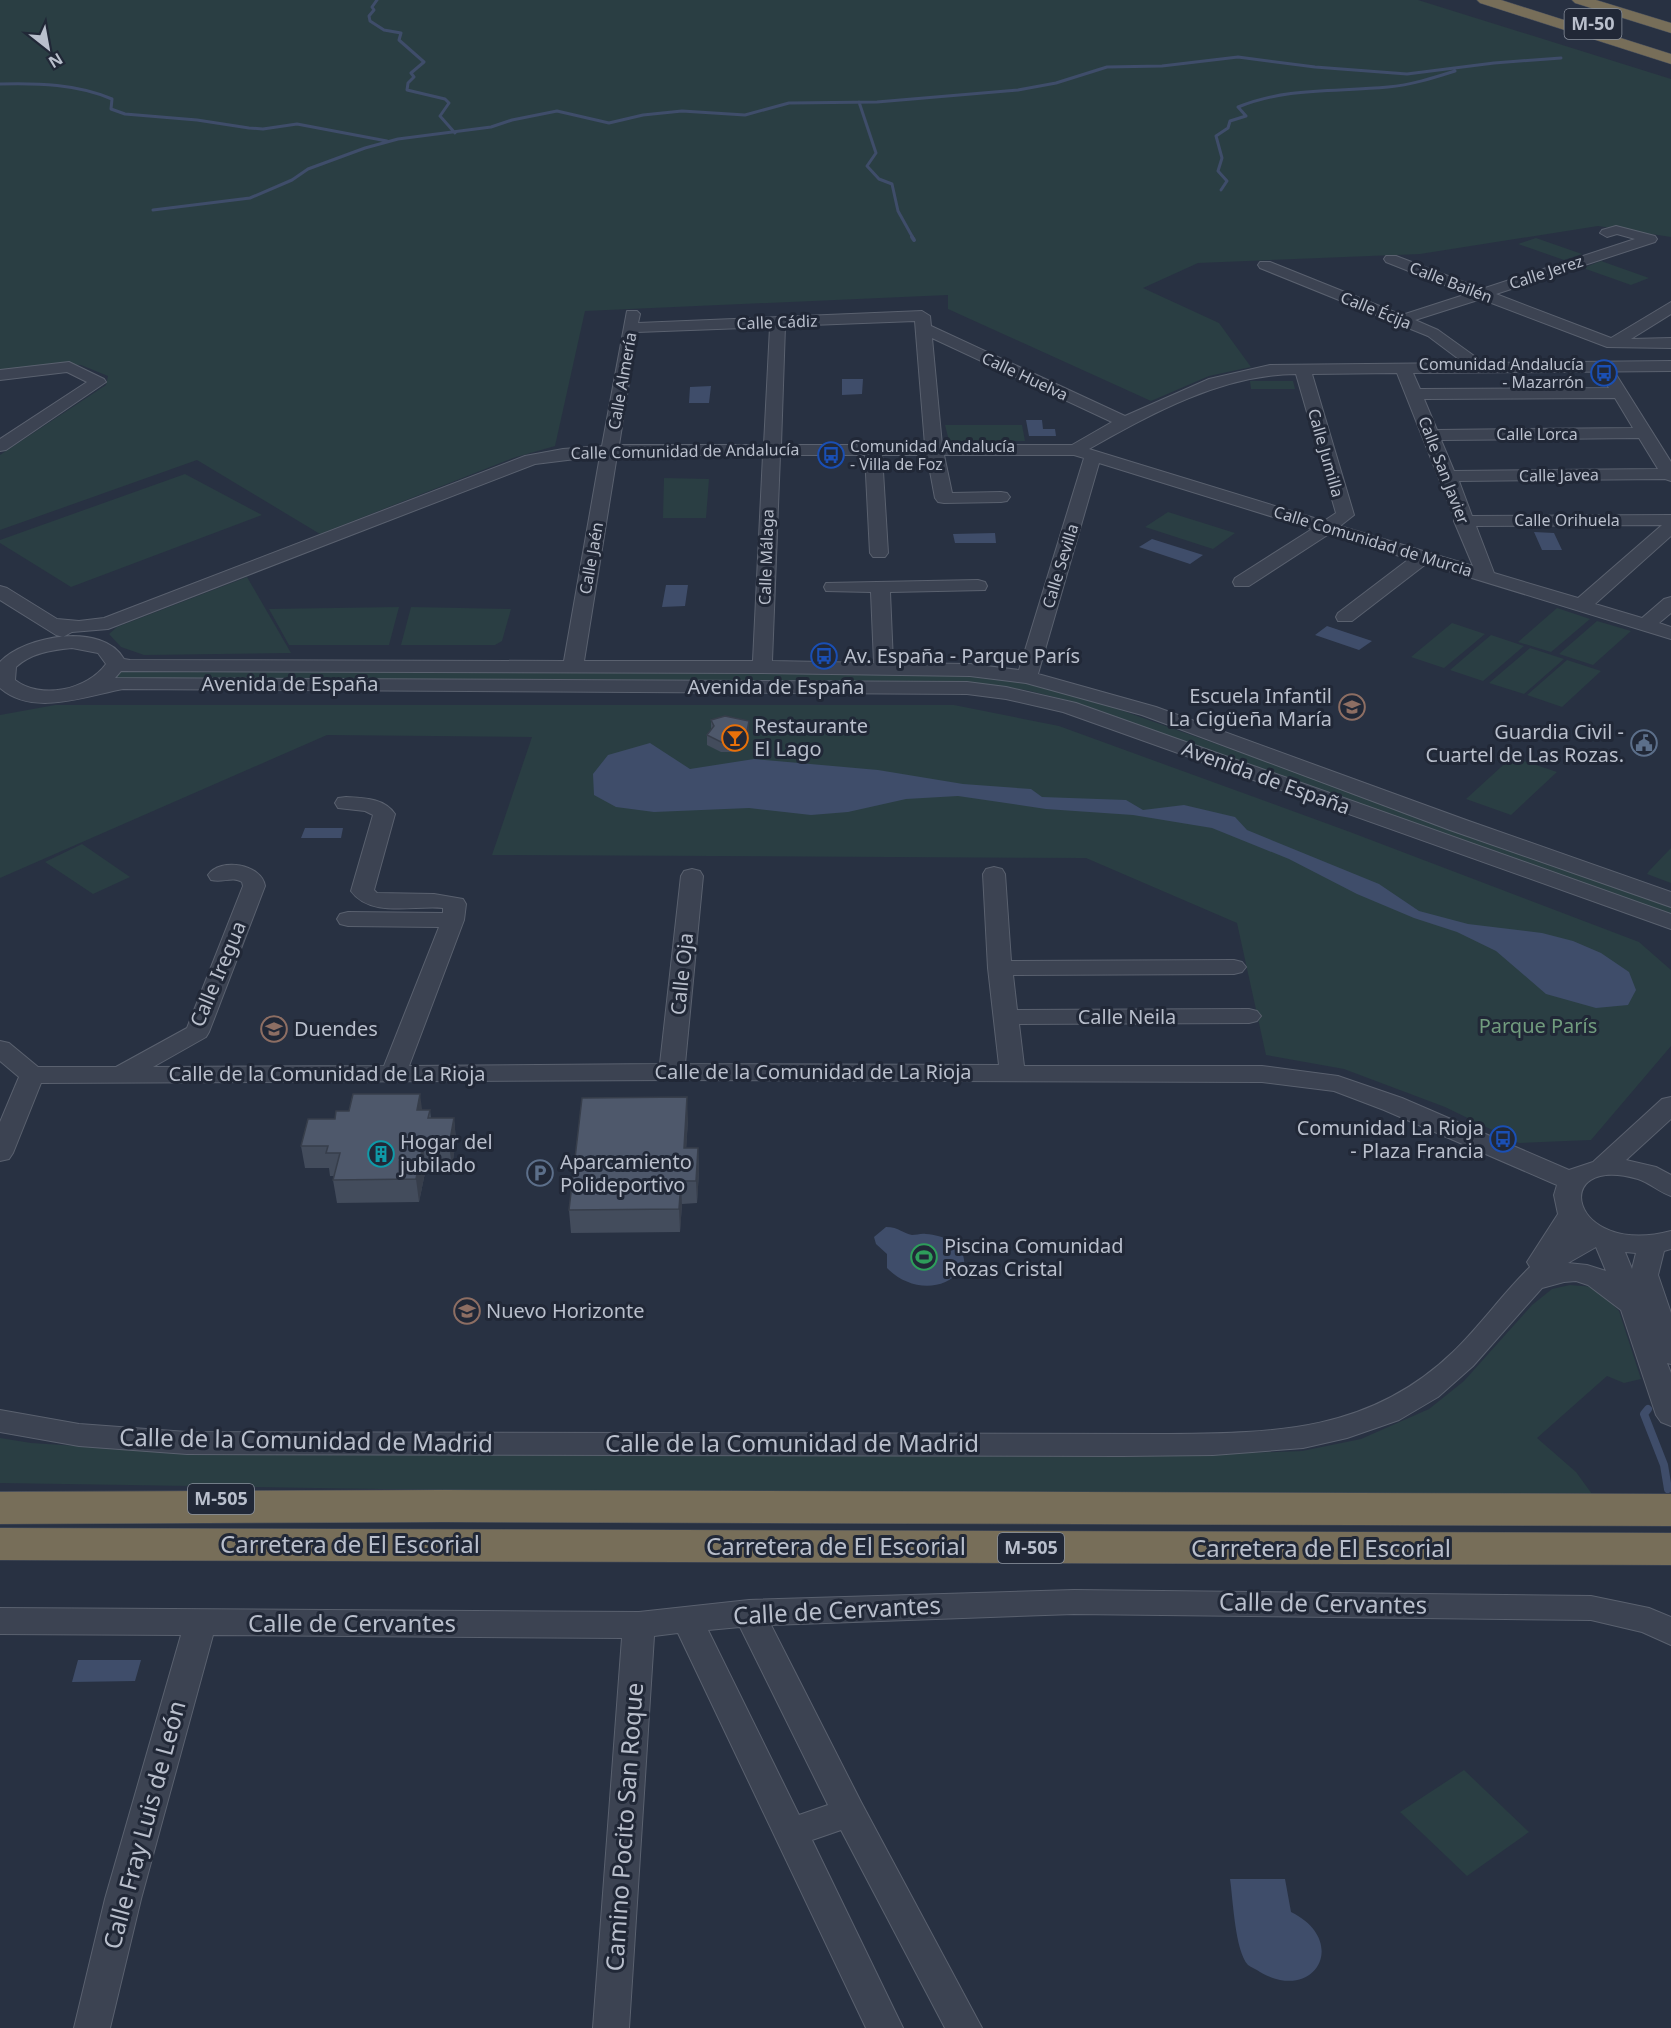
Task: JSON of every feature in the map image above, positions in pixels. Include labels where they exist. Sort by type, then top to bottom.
[{"type":"highway","points":[[1484,0],[1513,4],[1671,59]]},
{"type":"highway","points":[[1574,3],[1621,12],[1671,28]]},
{"type":"highway","name":"M-50","points":[[1574,3],[1671,38]]},
{"type":"highway","name":"M-50","points":[[1513,4],[1671,48]]},
{"type":"highway","name":"M-505","points":[[0,1492],[442,1506]]},
{"type":"highway","name":"Carretera de El Escorial","points":[[0,1508],[442,1506],[1671,1510]]},
{"type":"highway","name":"Carretera de El Escorial","points":[[0,1544],[1671,1550]]},
{"type":"street","name":"Calle Jerez","points":[[1401,320],[1650,238],[1616,230],[1607,233]]},
{"type":"street","name":"Calle Bailén","points":[[1391,259],[1612,345]]},
{"type":"street","name":"Calle Écija","points":[[1265,265],[1433,333],[1481,368]]},
{"type":"street","points":[[1612,345],[1671,307]]},
{"type":"street","name":"Calle Cádiz","points":[[632,320],[923,323]]},
{"type":"street","name":"Calle Almería","points":[[609,450],[632,320]]},
{"type":"street","name":"Calle Málaga","points":[[762,667],[770,448],[778,322]]},
{"type":"street","points":[[923,323],[934,449],[944,498],[1001,497]]},
{"type":"street","name":"Calle Huelva","points":[[923,323],[1125,422]]},
{"type":"street","points":[[1612,345],[1671,343]]},
{"type":"street","points":[[1612,345],[1628,366]]},
{"type":"street","name":"Calle Comunidad de Andalucía","points":[[50,624],[79,627],[108,623],[531,460],[563,454],[609,450],[770,448],[1075,450],[1125,422],[1215,382],[1270,370],[1671,366]]},
{"type":"street","points":[[0,375],[69,367],[98,382],[0,446]]},
{"type":"street","name":"Calle Jumilla","points":[[1302,369],[1345,515],[1326,526]]},
{"type":"street","name":"Calle San Javier","points":[[1403,369],[1448,476],[1486,576]]},
{"type":"street","points":[[1415,394],[1615,386],[1670,475]]},
{"type":"street","name":"Calle Lorca","points":[[1430,435],[1644,433]]},
{"type":"street","points":[[873,449],[879,552]]},
{"type":"street","name":"Calle Jaén","points":[[573,667],[609,450]]},
{"type":"street","name":"Calle Comunidad de Murcia","points":[[1075,450],[1671,633]]},
{"type":"street","name":"Calle Sevilla","points":[[1027,677],[1093,456]]},
{"type":"street","name":"Calle Javea","points":[[1448,476],[1670,475]]},
{"type":"street","name":"Calle Orihuela","points":[[1467,529],[1671,520]]},
{"type":"street","points":[[1242,582],[1326,526]]},
{"type":"street","points":[[1582,605],[1671,527]]},
{"type":"street","name":"Calle San Javier","points":[[1447,564],[1467,529]]},
{"type":"street","points":[[1346,617],[1423,556]]},
{"type":"street","points":[[880,586],[884,669]]},
{"type":"street","points":[[833,587],[978,586]]},
{"type":"street","points":[[0,592],[50,624],[106,649],[114,656],[116,664],[111,674],[84,690]]},
{"type":"street","points":[[1646,625],[1671,603]]},
{"type":"street","points":[[91,644],[95,633],[108,623]]},
{"type":"street","points":[[42,646],[50,624]]},
{"type":"street","points":[[6,690],[3,668],[14,659],[42,646],[72,642],[91,644]]},
{"type":"street","name":"Avenida de España","points":[[116,664],[130,666],[762,667],[970,670],[1027,677],[1149,711],[1451,833]]},
{"type":"street","name":"Avenida de España","points":[[6,690],[45,696],[123,683],[967,688],[1006,693],[1069,707],[1451,833],[1475,822],[1495,823],[1514,828],[1527,835],[1534,844],[1536,853]]},
{"type":"street","points":[[346,803],[380,808],[384,814],[362,891],[368,898],[442,900],[455,904],[453,920],[393,1074]]},
{"type":"street","name":"Avenida de España","points":[[1451,833],[1449,852],[1455,858],[1481,869],[1502,871],[1521,868],[1671,922]]},
{"type":"street","points":[[1521,868],[1532,861],[1536,853],[1671,900]]},
{"type":"street","name":"Calle Iregua","points":[[120,1075],[197,1032],[254,886],[253,879],[246,873],[234,871],[219,879]]},
{"type":"street","points":[[994,874],[1000,968],[1012,1072]]},
{"type":"street","name":"Calle Oja","points":[[672,1072],[692,876]]},
{"type":"street","points":[[348,919],[453,920]]},
{"type":"street","points":[[1000,968],[1234,968]]},
{"type":"street","name":"Calle Neila","points":[[1005,1017],[1249,1016]]},
{"type":"street","points":[[0,1048],[32,1075],[0,1153]]},
{"type":"street","name":"Calle de la Comunidad de La Rioja","points":[[32,1075],[672,1072],[1262,1074],[1338,1084],[1393,1104],[1573,1182]]},
{"type":"street","points":[[1602,1168],[1664,1112]]},
{"type":"street","points":[[1647,1173],[1648,1153],[1664,1112]]},
{"type":"street","points":[[1662,1243],[1622,1244],[1603,1238],[1583,1226],[1572,1213],[1566,1197],[1573,1182],[1580,1175],[1602,1168],[1632,1169],[1647,1173],[1671,1187]]},
{"type":"street","name":"Calle de la Comunidad de Madrid","points":[[1529,1283],[1572,1213]]},
{"type":"street","points":[[1603,1238],[1633,1304],[1671,1415]]},
{"type":"street","name":"Calle de la Comunidad de Madrid","points":[[0,1421],[79,1435],[187,1443],[1131,1445],[1274,1443],[1333,1432],[1380,1418],[1424,1393],[1462,1361],[1529,1283],[1568,1249],[1603,1238]]},
{"type":"street","points":[[1662,1243],[1644,1275],[1671,1354]]},
{"type":"street","points":[[1529,1283],[1568,1270],[1590,1274],[1614,1287],[1633,1304]]},
{"type":"street","name":"Calle de Cervantes","points":[[0,1622],[639,1625],[750,1613],[1074,1602],[1591,1608],[1649,1621],[1671,1632]]},
{"type":"street","points":[[750,1613],[849,1812],[964,2028]]},
{"type":"street","points":[[688,1621],[885,2028]]},
{"type":"street","name":"Calle Fray Luis de León","points":[[92,2028],[123,1899],[200,1623]]},
{"type":"street","name":"Camino Pocito San Roque","points":[[611,2028],[639,1625]]},
{"type":"street","points":[[790,1833],[849,1812]]},
{"type":"green space","points":[[0,0],[1418,0],[1671,79],[1671,237],[1598,226],[1420,254],[1198,263],[1143,288],[1219,323],[1251,367],[1209,376],[1151,401],[948,309],[948,295],[585,311],[555,446],[513,458],[320,534],[197,460],[0,530],[0,455],[106,385],[108,376],[81,365],[50,364],[0,370]]},
{"type":"green space","points":[[1536,238],[1582,254],[1564,260],[1518,244]]},
{"type":"green space","points":[[1601,261],[1649,278],[1631,285],[1583,268]]},
{"type":"green space","points":[[1250,381],[1293,381],[1295,389],[1251,389]]},
{"type":"green space","points":[[945,425],[1022,425],[1025,441],[949,441]]},
{"type":"green space","points":[[185,474],[262,515],[71,587],[0,543],[0,540]]},
{"type":"green space","points":[[664,478],[709,479],[706,518],[663,518]]},
{"type":"green space","points":[[1168,512],[1235,533],[1213,549],[1145,527]]},
{"type":"green space","points":[[247,577],[291,653],[144,655],[121,647],[109,634],[117,627]]},
{"type":"green space","points":[[399,607],[389,645],[289,645],[269,609]]},
{"type":"green space","points":[[411,607],[511,609],[502,641],[495,645],[401,645]]},
{"type":"green space","points":[[1557,608],[1590,619],[1551,652],[1518,642]]},
{"type":"green space","points":[[1597,621],[1631,631],[1593,665],[1559,654]]},
{"type":"green space","points":[[1452,623],[1485,634],[1444,668],[1411,657]]},
{"type":"green space","points":[[1491,635],[1524,646],[1483,681],[1450,670]]},
{"type":"green space","points":[[1530,648],[1564,659],[1524,694],[1489,683]]},
{"type":"green space","points":[[1567,660],[1601,671],[1562,707],[1527,695]]},
{"type":"green space","points":[[116,670],[955,674],[1031,683],[1081,696],[1671,905],[1671,917],[1070,701],[1026,690],[953,681],[111,679]]},
{"type":"green space","name":"Parque París","points":[[55,705],[954,705],[1059,726],[1350,832],[1639,942],[1671,970],[1671,1046],[1591,1140],[1519,1143],[1445,1107],[1344,1069],[1266,1055],[1237,923],[1086,858],[492,855],[532,737],[327,735],[0,878],[0,715]]},
{"type":"green space","points":[[1512,757],[1557,772],[1511,815],[1466,799]]},
{"type":"green space","points":[[82,844],[130,877],[93,894],[45,862]]},
{"type":"green space","points":[[1671,848],[1671,883],[1647,874],[1649,871]]},
{"type":"green space","points":[[1570,1285],[1595,1287],[1619,1311],[1641,1379],[1624,1383],[1607,1376],[1537,1438],[1576,1472],[1592,1494],[462,1492],[0,1483],[0,1438],[31,1443],[172,1452],[441,1455],[1162,1456],[1302,1451],[1361,1439],[1429,1409],[1464,1381],[1532,1305],[1552,1289]]},
{"type":"green space","points":[[1464,1770],[1529,1832],[1467,1876],[1400,1812]]},
{"type":"water","points":[[842,379],[863,379],[862,394],[842,395]]},
{"type":"water","points":[[711,386],[709,403],[689,403],[690,387]]},
{"type":"water","points":[[1026,420],[1042,420],[1043,429],[1055,429],[1056,436],[1029,436]]},
{"type":"water","points":[[1534,532],[1554,533],[1562,550],[1542,550]]},
{"type":"water","points":[[995,533],[996,543],[955,543],[953,534]]},
{"type":"water","points":[[1152,539],[1203,555],[1190,564],[1139,547]]},
{"type":"water","points":[[666,585],[688,585],[685,606],[662,607]]},
{"type":"water","points":[[1327,626],[1372,641],[1359,650],[1315,635]]},
{"type":"water","points":[[650,743],[690,769],[754,759],[878,770],[963,784],[1031,789],[1042,797],[1126,800],[1143,810],[1184,805],[1235,817],[1247,830],[1379,884],[1419,911],[1468,924],[1542,933],[1573,941],[1601,953],[1629,972],[1636,990],[1628,1005],[1596,1008],[1546,994],[1496,951],[1457,932],[1414,918],[1357,894],[1289,859],[1212,828],[1133,815],[1046,809],[958,796],[906,799],[848,812],[811,815],[749,808],[654,812],[616,807],[594,795],[593,774],[608,755]]},
{"type":"water","points":[[305,828],[343,828],[341,838],[301,838]]},
{"type":"water","name":"Piscina Comunidad Rozas Cristal","points":[[886,1227],[912,1235],[940,1236],[953,1242],[962,1252],[964,1266],[956,1275],[937,1285],[926,1286],[905,1281],[887,1268],[887,1254],[876,1244],[874,1237]]},
{"type":"water","points":[[78,1660],[141,1660],[135,1681],[72,1682]]},
{"type":"water","points":[[1230,1879],[1285,1879],[1291,1912],[1309,1924],[1319,1938],[1322,1952],[1318,1965],[1310,1975],[1296,1980],[1280,1980],[1248,1965],[1237,1937]]},
{"type":"building","points":[[725,716],[749,721],[746,737],[736,742],[721,742],[707,735],[714,726],[711,720]]},
{"type":"building","name":"Hogar del jubilado","points":[[353,1094],[420,1094],[417,1110],[430,1110],[428,1118],[454,1118],[449,1145],[423,1145],[416,1179],[333,1180],[340,1153],[326,1153],[328,1146],[301,1146],[308,1119],[335,1119],[336,1111],[349,1111]]},
{"type":"building","points":[[687,1097],[684,1148],[698,1148],[696,1181],[681,1181],[679,1209],[569,1210],[582,1098]]},
{"type":"waterway","points":[[377,0],[372,7],[374,10],[369,16],[370,21],[384,30],[401,33],[399,40],[424,62],[411,73],[414,77],[408,83],[407,90],[445,99],[449,103],[440,116],[454,132]]},
{"type":"waterway","points":[[859,102],[1018,90],[1056,83],[1107,67],[1162,66],[1238,57],[1315,67],[1407,74],[1494,63],[1561,58]]},
{"type":"waterway","points":[[1221,190],[1227,181],[1218,171],[1222,158],[1216,136],[1228,128],[1230,121],[1246,116],[1238,107],[1293,93],[1405,85],[1455,71]]},
{"type":"waterway","points":[[0,84],[43,84],[85,90],[112,99],[111,109],[125,114],[197,120],[263,129],[297,124],[387,141]]},
{"type":"waterway","points":[[454,132],[491,127],[512,120],[557,111],[609,123],[643,115],[682,111],[745,115],[789,103],[859,102]]},
{"type":"waterway","points":[[859,102],[876,153],[867,166],[879,179],[892,184],[898,211],[913,238]]},
{"type":"waterway","points":[[153,210],[250,198],[292,180],[308,169],[365,148],[398,139],[454,132]]},
{"type":"waterway","points":[[1648,1409],[1644,1414],[1664,1465],[1668,1489]]},
{"type":"place","name":"Comunidad Andalucía - Mazarrón","points":[[1604,373]]},
{"type":"place","name":"Comunidad Andalucía - Villa de Foz","points":[[831,455]]},
{"type":"place","name":"Av. España - Parque París","points":[[824,656]]},
{"type":"place","name":"Escuela Infantil La Cigüeña María","points":[[1352,707]]},
{"type":"place","name":"Restaurante El Lago","points":[[735,738]]},
{"type":"place","name":"Guardia Civil - Cuartel de Las Rozas.","points":[[1644,743]]},
{"type":"place","name":"Duendes","points":[[274,1029]]},
{"type":"place","name":"Comunidad La Rioja - Plaza Francia","points":[[1503,1139]]},
{"type":"place","name":"Hogar del jubilado","points":[[381,1154]]},
{"type":"place","name":"Aparcamiento Polideportivo","points":[[540,1173]]},
{"type":"place","name":"Piscina Comunidad Rozas Cristal","points":[[924,1257]]},
{"type":"place","name":"Nuevo Horizonte","points":[[467,1311]]}]
